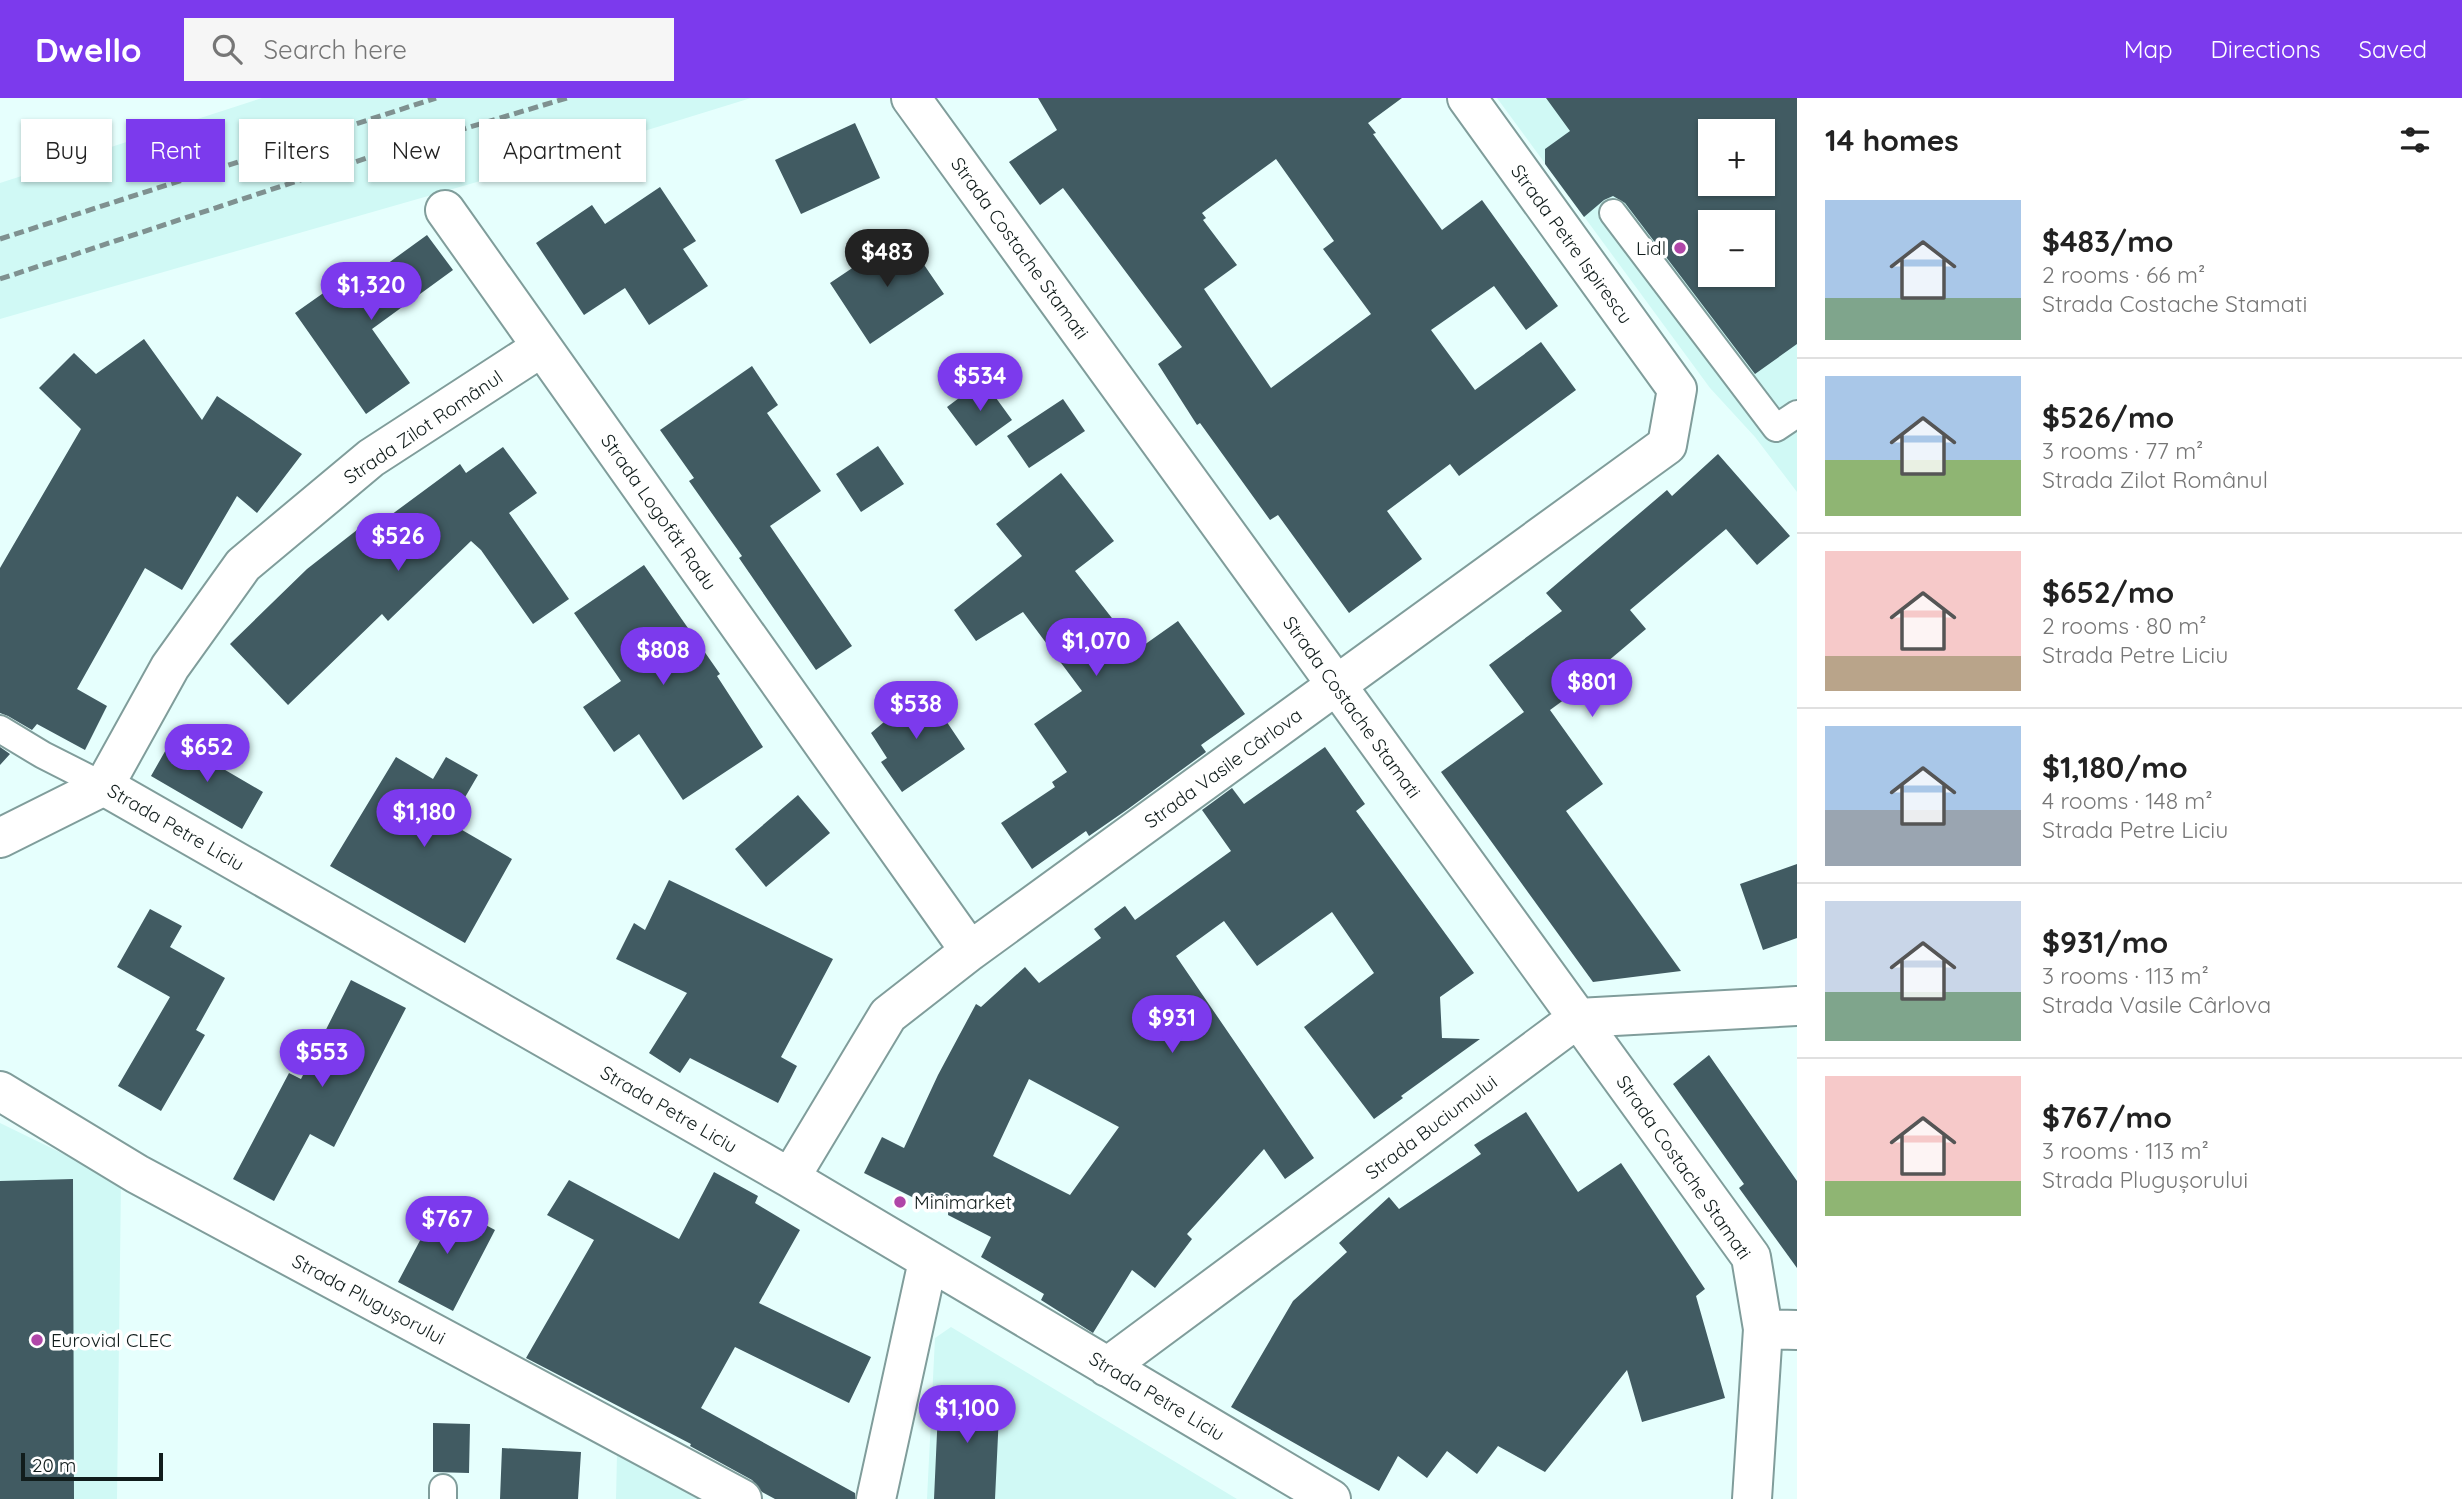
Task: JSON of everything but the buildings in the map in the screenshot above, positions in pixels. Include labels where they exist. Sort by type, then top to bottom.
[{"type":"street","name":"Strada Costache Stamati","points":[[911,98],[1751,1257],[1780,1329],[1752,1499]]},
{"type":"street","name":"Strada Petre Ispirescu","points":[[1467,98],[1677,389]]},
{"type":"street","name":"Strada Logofăt Radu","points":[[445,210],[970,951]]},
{"type":"street","name":"Strada Zilot Românul","points":[[104,786],[170,667],[243,565],[371,458],[542,347]]},
{"type":"street","name":"Strada Vasile Cârlova","points":[[790,1178],[888,1015],[970,951],[1667,445],[1677,389]]},
{"type":"street","points":[[0,838],[104,786]]},
{"type":"street","name":"Strada Petre Liciu","points":[[104,786],[790,1178],[1331,1499]]},
{"type":"street","points":[[1578,1018],[1797,1006]]},
{"type":"street","name":"Strada Buciumului","points":[[1107,1367],[1578,1018]]},
{"type":"street","name":"Strada Plugușorului","points":[[0,1091],[136,1174],[742,1499]]},
{"type":"street","points":[[876,1499],[928,1261]]},
{"type":"lane","points":[[1613,213],[1776,428],[1797,414]]},
{"type":"lane","name":"Strada Petre Liciu","points":[[0,729],[43,755],[104,786]]},
{"type":"shaded area","points":[[262,98],[751,98],[646,130],[646,119],[479,119],[479,181],[0,319],[0,183],[21,176],[21,182],[112,182],[112,147],[126,142],[126,182],[225,182],[225,119],[197,119]]},
{"type":"shaded area","name":"Lidl","points":[[1497,98],[1797,98],[1797,492],[1755,437],[1710,388]]},
{"type":"shaded area","points":[[0,1123],[121,1182],[117,1499],[0,1499]]},
{"type":"shaded area","points":[[951,1327],[1237,1499],[927,1499],[935,1338]]},
{"type":"shaded area","points":[[617,1454],[706,1499],[616,1499]]},
{"type":"railway","points":[[0,239],[436,98]]},
{"type":"railway","points":[[0,279],[373,156],[567,98]]},
{"type":"place","name":"Lidl","points":[[1680,248]]},
{"type":"place","name":"Minimarket","points":[[900,1202]]},
{"type":"place","name":"Eurovial CLEC","points":[[37,1340]]}]
